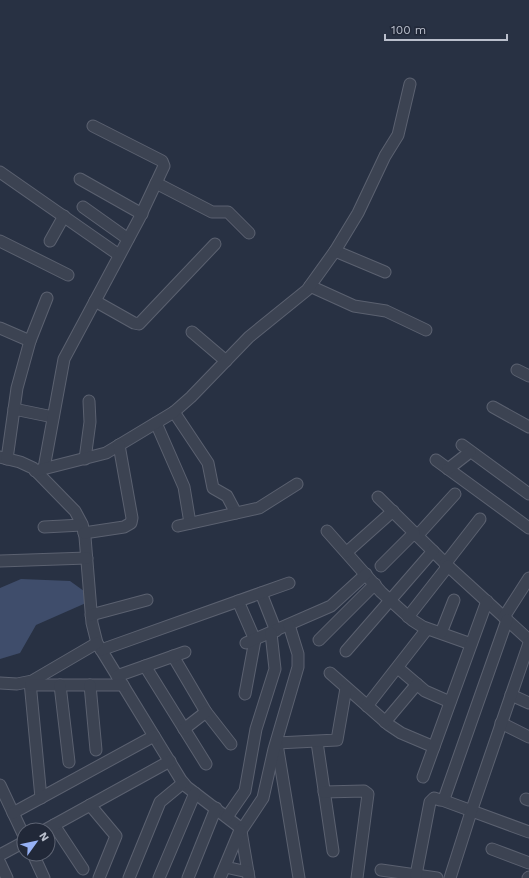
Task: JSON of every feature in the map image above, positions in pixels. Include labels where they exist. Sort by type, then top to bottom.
[{"type":"street","points":[[39,470],[106,453],[174,412],[191,397],[249,336],[310,286],[335,251],[358,213],[385,156],[398,135],[410,84]]},
{"type":"street","points":[[39,470],[53,417],[64,359],[142,214],[164,166],[163,162],[93,126]]},
{"type":"street","points":[[0,172],[119,255]]},
{"type":"street","points":[[80,179],[142,214]]},
{"type":"street","points":[[156,183],[212,212],[227,211],[249,233]]},
{"type":"street","points":[[84,207],[128,238]]},
{"type":"street","points":[[50,241],[64,216]]},
{"type":"street","points":[[0,241],[68,275]]},
{"type":"street","points":[[95,301],[134,323],[139,324],[215,244]]},
{"type":"street","points":[[335,251],[385,272]]},
{"type":"street","points":[[310,286],[354,306],[386,311],[426,330]]},
{"type":"street","points":[[47,298],[30,341],[17,388],[4,458],[20,462],[39,470],[75,511],[83,529],[87,558],[91,615],[94,634],[99,647],[183,782],[195,793],[235,822],[241,830],[248,875],[224,867]]},
{"type":"street","points":[[0,328],[30,341]]},
{"type":"street","points":[[192,332],[226,361]]},
{"type":"street","points":[[517,370],[529,376]]},
{"type":"street","points":[[85,459],[90,422],[89,401]]},
{"type":"street","points":[[493,407],[529,427]]},
{"type":"street","points":[[14,409],[53,417]]},
{"type":"street","points":[[174,412],[208,463],[213,488],[227,496],[236,513]]},
{"type":"street","points":[[156,423],[184,487],[190,523]]},
{"type":"street","points":[[44,527],[83,529],[124,527],[131,523],[132,518],[119,445]]},
{"type":"street","points":[[448,469],[466,449],[529,494]]},
{"type":"street","points":[[436,460],[529,528]]},
{"type":"street","points":[[178,526],[260,508],[297,484]]},
{"type":"street","points":[[381,566],[416,534],[455,494]]},
{"type":"street","points":[[378,497],[447,565],[529,640]]},
{"type":"street","points":[[347,552],[392,511]]},
{"type":"street","points":[[408,617],[480,519]]},
{"type":"street","points":[[327,531],[390,600],[418,625],[471,644]]},
{"type":"street","points":[[346,651],[433,551]]},
{"type":"street","points":[[0,561],[87,558]]},
{"type":"street","points":[[251,641],[331,606],[366,574]]},
{"type":"street","points":[[442,800],[506,619],[529,578]]},
{"type":"street","points":[[30,683],[99,647],[289,583]]},
{"type":"street","points":[[319,640],[375,584]]},
{"type":"street","points":[[227,817],[245,791],[256,729],[275,669],[274,632],[260,593]]},
{"type":"street","points":[[91,615],[147,600]]},
{"type":"street","points":[[441,633],[454,600]]},
{"type":"street","points":[[238,601],[251,641],[246,694]]},
{"type":"street","points":[[423,777],[487,601]]},
{"type":"street","points":[[220,878],[241,830],[262,798],[299,660],[289,625]]},
{"type":"street","points":[[367,706],[398,668],[427,628]]},
{"type":"street","points":[[450,878],[529,643]]},
{"type":"street","points":[[0,683],[90,685],[120,681],[145,666],[185,652]]},
{"type":"street","points":[[173,656],[206,712],[231,744]]},
{"type":"street","points":[[145,666],[206,764]]},
{"type":"street","points":[[398,668],[431,695],[450,702]]},
{"type":"street","points":[[330,673],[385,722],[401,733],[434,746]]},
{"type":"street","points":[[30,683],[41,798]]},
{"type":"street","points":[[385,722],[417,684]]},
{"type":"street","points":[[60,685],[69,762]]},
{"type":"street","points":[[90,685],[96,750]]},
{"type":"street","points":[[277,741],[335,741],[338,738],[346,688]]},
{"type":"street","points":[[511,695],[529,703]]},
{"type":"street","points":[[184,729],[206,712]]},
{"type":"street","points":[[501,723],[529,737]]},
{"type":"street","points":[[13,813],[154,736]]},
{"type":"street","points":[[277,741],[300,878]]},
{"type":"street","points":[[317,742],[333,852]]},
{"type":"street","points":[[56,824],[170,761]]},
{"type":"street","points":[[129,878],[157,807],[164,798],[183,782]]},
{"type":"street","points":[[0,785],[17,822]]},
{"type":"street","points":[[324,792],[364,791],[368,794],[357,878]]},
{"type":"street","points":[[159,878],[195,793]]},
{"type":"street","points":[[416,875],[430,802],[434,798],[529,832]]},
{"type":"street","points":[[90,805],[116,836],[99,878]]},
{"type":"street","points":[[188,878],[216,808]]},
{"type":"street","points":[[56,836],[83,869]]},
{"type":"street","points":[[0,855],[16,846]]},
{"type":"street","points":[[492,849],[529,863]]},
{"type":"street","points":[[37,862],[44,878]]},
{"type":"street","points":[[0,863],[7,878]]},
{"type":"street","points":[[381,870],[436,878]]},
{"type":"water","points":[[21,579],[70,581],[95,599],[36,625],[20,653],[0,659],[0,588]]}]
